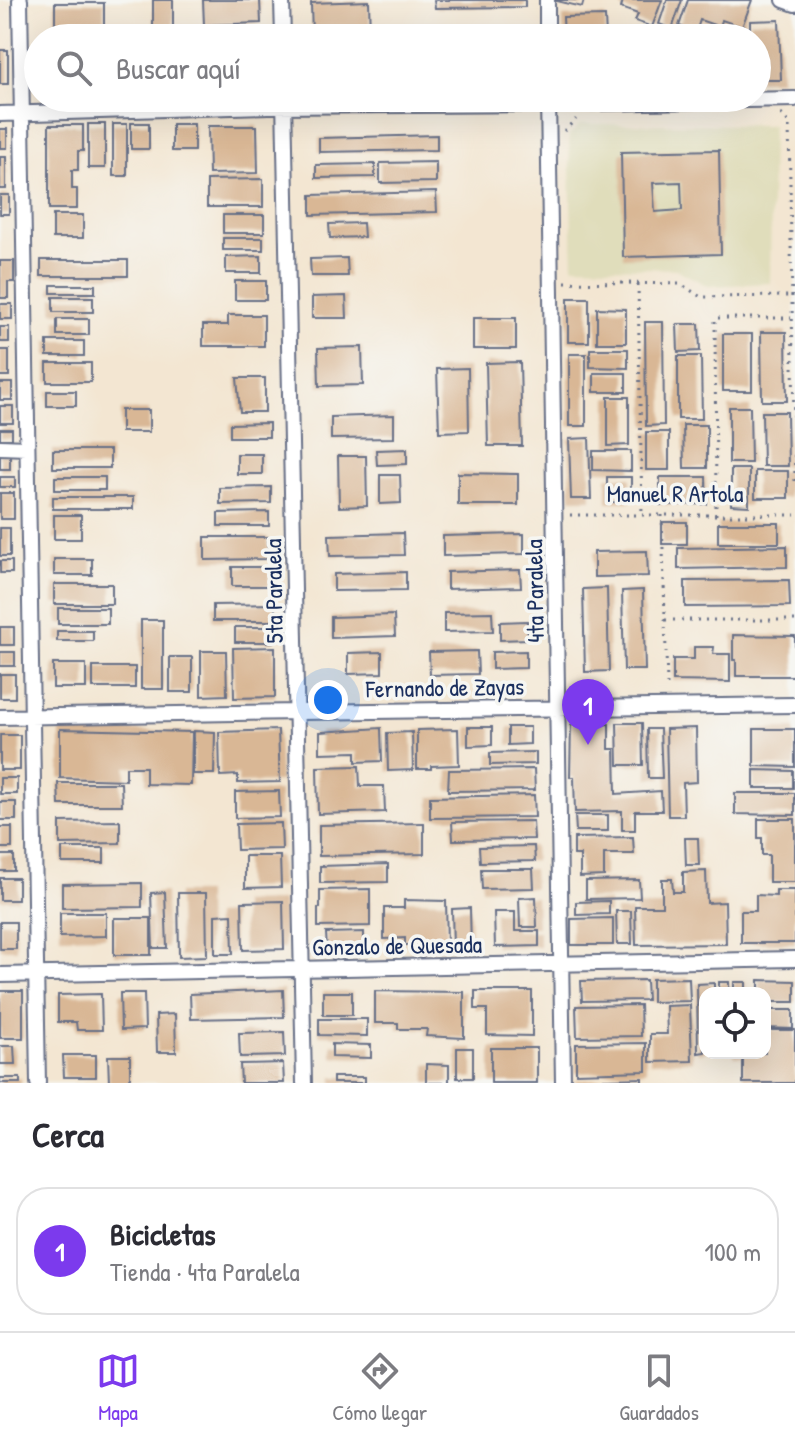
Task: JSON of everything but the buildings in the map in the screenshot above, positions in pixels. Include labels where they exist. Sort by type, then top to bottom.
[{"type":"street","points":[[20,0],[38,1083]]},
{"type":"street","points":[[282,0],[283,24]]},
{"type":"street","points":[[547,0],[547,24]]},
{"type":"street","points":[[784,0],[795,4]]},
{"type":"street","points":[[771,99],[795,99]]},
{"type":"street","points":[[0,114],[46,112]]},
{"type":"street","name":"5ta Paralela","points":[[284,112],[304,1083]]},
{"type":"street","name":"4ta Paralela","points":[[548,112],[563,1083]]},
{"type":"street","points":[[0,447],[27,448]]},
{"type":"street","name":"Fernando de Zayas","points":[[0,717],[795,705]]},
{"type":"street","name":"Gonzalo de Quesada","points":[[0,975],[795,959]]},
{"type":"path","points":[[778,111],[789,123],[795,483]]},
{"type":"path","points":[[564,131],[578,118]]},
{"type":"path","points":[[565,282],[681,284],[701,297],[791,296]]},
{"type":"path","points":[[638,284],[642,515]]},
{"type":"path","points":[[716,515],[715,318],[791,318]]},
{"type":"path","name":"Manuel R Artola","points":[[555,515],[795,515]]},
{"type":"path","points":[[662,515],[667,685]]},
{"type":"path","points":[[665,620],[795,620]]},
{"type":"shaded area","points":[[581,124],[772,125],[770,283],[708,286],[676,269],[573,266],[569,135]]},
{"type":"place","name":"Bicicletas","points":[[588,745]]}]
